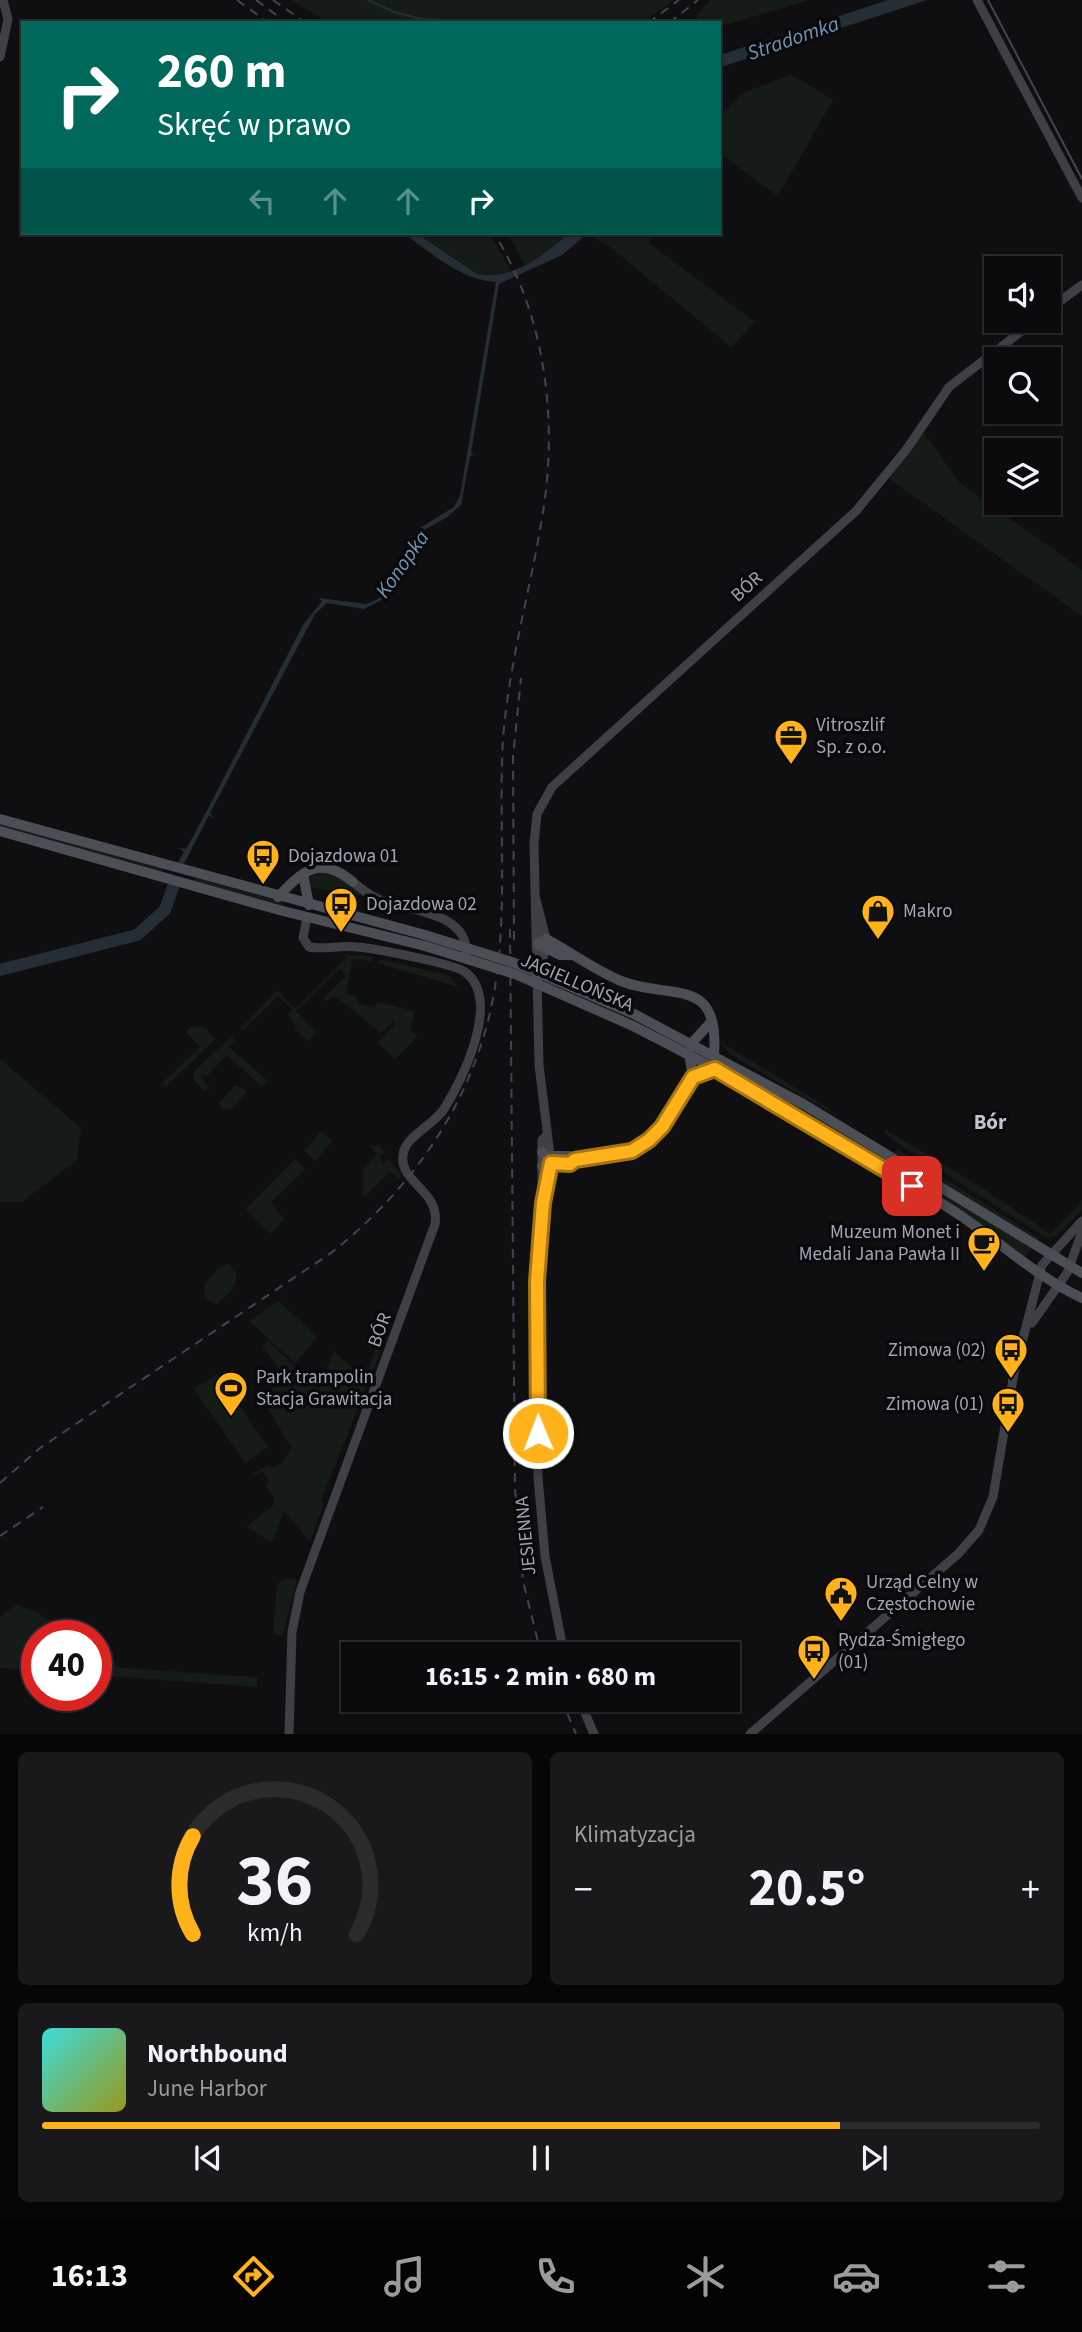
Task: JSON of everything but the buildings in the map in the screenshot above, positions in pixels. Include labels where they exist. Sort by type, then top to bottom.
[{"type":"main road","name":"JAGIELLOŃSKA","points":[[0,819],[524,967],[634,1014],[690,1049],[715,1069],[956,1213],[1040,1274],[1082,1298]]},
{"type":"main road","name":"JAGIELLOŃSKA","points":[[0,831],[307,917],[425,940],[533,981],[633,1026],[690,1049],[714,1055],[805,1105],[1082,1273]]},
{"type":"main road","points":[[278,897],[299,875],[318,867],[339,871],[353,882]]},
{"type":"main road","points":[[303,874],[309,905]]},
{"type":"main road","points":[[543,944],[633,985],[687,992],[701,1003],[710,1023],[715,1037],[714,1055]]},
{"type":"main road","points":[[693,1077],[688,1065],[690,1049],[710,1023]]},
{"type":"main road","points":[[547,1160],[569,1156],[575,1160],[632,1151],[662,1127],[693,1077],[715,1069]]},
{"type":"street","points":[[0,57],[7,13],[3,0]]},
{"type":"street","points":[[979,3],[1082,198]]},
{"type":"street","points":[[1061,300],[1082,285]]},
{"type":"street","name":"BÓR","points":[[547,1160],[539,1048],[539,976],[543,944],[533,905],[536,899],[535,824],[549,791],[861,506],[949,387],[1018,333]]},
{"type":"street","points":[[307,917],[303,938],[309,947],[356,946],[462,969],[467,942],[454,925],[375,898],[353,882]]},
{"type":"street","name":"BÓR","points":[[289,1734],[292,1632],[300,1592],[434,1228],[435,1204],[405,1170],[402,1159],[406,1146],[435,1121],[447,1105],[479,1028],[481,1002],[476,985],[462,969]]},
{"type":"street","name":"JESIENNA","points":[[547,1160],[537,1281],[538,1477],[545,1556],[562,1642]]},
{"type":"street","points":[[750,1734],[958,1554],[979,1530],[998,1480],[1014,1373],[1040,1274],[1050,1253],[1082,1220]]},
{"type":"street","points":[[1025,1338],[1035,1316],[1058,1286],[1082,1232]]},
{"type":"street","points":[[585,1712],[594,1734]]},
{"type":"shaded area","points":[[292,0],[674,0],[645,21],[325,21]]},
{"type":"shaded area","points":[[711,0],[809,0],[721,26],[721,21],[697,21],[697,14]]},
{"type":"shaded area","points":[[792,75],[833,100],[778,196],[721,154],[721,114],[742,93]]},
{"type":"shaded area","points":[[419,235],[491,235],[511,271],[489,276],[477,274]]},
{"type":"shaded area","points":[[508,235],[567,235],[554,247],[525,265]]},
{"type":"shaded area","points":[[586,235],[654,235],[649,243],[755,322],[731,347],[609,246]]},
{"type":"shaded area","points":[[921,429],[960,483],[984,500],[984,515],[1005,515],[1082,570],[1082,616],[887,477]]},
{"type":"shaded area","points":[[0,823],[163,869],[162,873],[0,827]]},
{"type":"shaded area","points":[[322,872],[341,877],[364,896],[310,887],[310,876]]},
{"type":"shaded area","points":[[196,878],[284,902],[283,907],[194,882]]},
{"type":"shaded area","points":[[341,954],[373,957],[373,962],[353,958],[346,993],[357,997],[357,1003],[375,1008],[377,1002],[415,1011],[410,1030],[418,1036],[395,1059],[378,1043],[395,1024],[393,1021],[381,1033],[335,996],[327,1001],[323,999],[346,976],[340,969],[296,1011],[317,1032],[308,1041],[294,1028],[297,1028],[288,1014],[292,1009],[278,996],[243,1031],[240,1029],[277,990],[295,1009],[347,957]]},
{"type":"shaded area","points":[[380,959],[450,976],[462,992],[455,986],[377,963]]},
{"type":"shaded area","points":[[598,1004],[799,1107],[856,1143]]},
{"type":"shaded area","points":[[192,1026],[205,1028],[215,1039],[166,1087],[162,1083],[200,1047],[186,1032]]},
{"type":"shaded area","points":[[232,1035],[234,1041],[229,1047],[268,1081],[262,1087],[227,1055],[207,1076],[205,1074],[201,1078],[210,1088],[204,1091],[193,1079],[194,1072]]},
{"type":"shaded area","points":[[720,1042],[827,1107],[838,1117],[731,1055]]},
{"type":"shaded area","points":[[0,1059],[81,1128],[77,1160],[22,1202],[0,1202]]},
{"type":"shaded area","points":[[715,1074],[875,1167],[873,1171],[711,1075]]},
{"type":"shaded area","points":[[235,1085],[246,1090],[246,1094],[231,1109],[222,1110],[219,1103]]},
{"type":"shaded area","points":[[886,1130],[970,1180],[1051,1234],[1081,1202],[1082,1210],[1058,1235],[1047,1238],[906,1149],[884,1133]]},
{"type":"shaded area","points":[[321,1131],[333,1141],[315,1161],[304,1151]]},
{"type":"shaded area","points":[[379,1145],[385,1152],[379,1156],[383,1163],[389,1158],[401,1175],[399,1179],[390,1171],[363,1198],[363,1168],[377,1154],[369,1146]]},
{"type":"shaded area","points":[[898,1149],[1039,1238],[1036,1242],[895,1153]]},
{"type":"shaded area","points":[[295,1159],[305,1170],[271,1202],[284,1219],[271,1234],[246,1209]]},
{"type":"shaded area","points":[[890,1162],[1032,1247],[1024,1259],[887,1166]]},
{"type":"shaded area","points":[[229,1264],[237,1276],[233,1289],[217,1304],[205,1299],[204,1284],[220,1267]]},
{"type":"shaded area","points":[[279,1301],[317,1337],[295,1363],[249,1321]]},
{"type":"shaded area","points":[[387,1318],[392,1323],[321,1501],[324,1503],[310,1541],[284,1511],[272,1542],[249,1529],[247,1526],[273,1506],[274,1498],[265,1485],[269,1482],[262,1471],[252,1477],[253,1474],[267,1465],[275,1468],[283,1462],[291,1447],[261,1397],[286,1378],[262,1346],[268,1341],[319,1389],[334,1351],[356,1372],[366,1375]]},
{"type":"shaded area","name":"Park trampolin Stacja Grawitacja","points":[[217,1374],[268,1447],[245,1463],[194,1389]]},
{"type":"shaded area","points":[[292,1578],[297,1580],[283,1635],[276,1635],[273,1629],[277,1587],[279,1582]]},
{"type":"shaded area","points":[[15,1604],[48,1620],[21,1620],[21,1670],[0,1668],[0,1618]]},
{"type":"shaded area","points":[[112,1662],[123,1668],[257,1677],[257,1687],[112,1676]]},
{"type":"water","name":"Stradomka","points":[[888,0],[927,0],[724,66],[721,70],[721,55]]},
{"type":"water","points":[[406,235],[419,235],[477,274],[490,275],[502,274],[527,264],[567,235],[586,235],[562,255],[499,284],[471,453],[474,454],[470,456],[461,505],[446,518],[422,531],[391,585],[389,596],[364,609],[327,603],[315,614],[210,813],[215,820],[209,815],[184,864],[178,862],[184,852],[179,848],[186,849],[303,625],[322,601],[319,598],[366,604],[378,599],[418,529],[454,507],[460,496],[496,282],[458,271]]},
{"type":"waterway","points":[[368,0],[394,12],[421,19],[478,21]]},
{"type":"waterway","name":"Konopka","points":[[0,970],[137,935],[165,910],[173,887]]},
{"type":"tram line","points":[[988,0],[1082,179]]},
{"type":"railway","points":[[237,0],[266,21]]},
{"type":"railway","points":[[256,0],[279,17]]},
{"type":"railway","points":[[273,0],[303,21]]},
{"type":"railway","points":[[651,21],[679,0]]},
{"type":"railway","points":[[672,21],[698,0]]},
{"type":"railway","points":[[0,1483],[40,1448],[331,1253],[356,1232],[401,1186],[438,1135],[454,1107],[480,1048],[491,1010],[501,934],[502,778],[506,710],[543,512],[549,440],[548,404],[536,333],[525,298],[495,235]]},
{"type":"railway","points":[[514,940],[513,757],[521,678]]},
{"type":"railway","points":[[510,929],[515,1488],[523,1581],[538,1642]]},
{"type":"railway","points":[[0,1536],[43,1507]]},
{"type":"railway","points":[[567,1712],[576,1734]]},
{"type":"place","name":"Vitroszlif Sp. z o.o.","points":[[791,766]]},
{"type":"place","name":"Dojazdowa 01","points":[[263,886]]},
{"type":"place","name":"Dojazdowa 02","points":[[341,934]]},
{"type":"place","name":"Makro","points":[[878,941]]},
{"type":"place","name":"Muzeum Monet i Medali Jana Pawła II","points":[[984,1273]]},
{"type":"place","name":"Zimowa (02)","points":[[1011,1380]]},
{"type":"place","name":"Park trampolin Stacja Grawitacja","points":[[231,1418]]},
{"type":"place","name":"Zimowa (01)","points":[[1008,1434]]},
{"type":"place","name":"Urząd Celny w Częstochowie","points":[[841,1623]]},
{"type":"place","name":"Rydza-Śmigłego (01)","points":[[814,1681]]},
{"type":"district","name":"Bór","points":[[990,1122]]},
{"type":"route","points":[[538,1433],[537,1281],[543,1203],[551,1163],[570,1164],[575,1160],[632,1151],[662,1127],[693,1077],[715,1069],[912,1186]]}]
